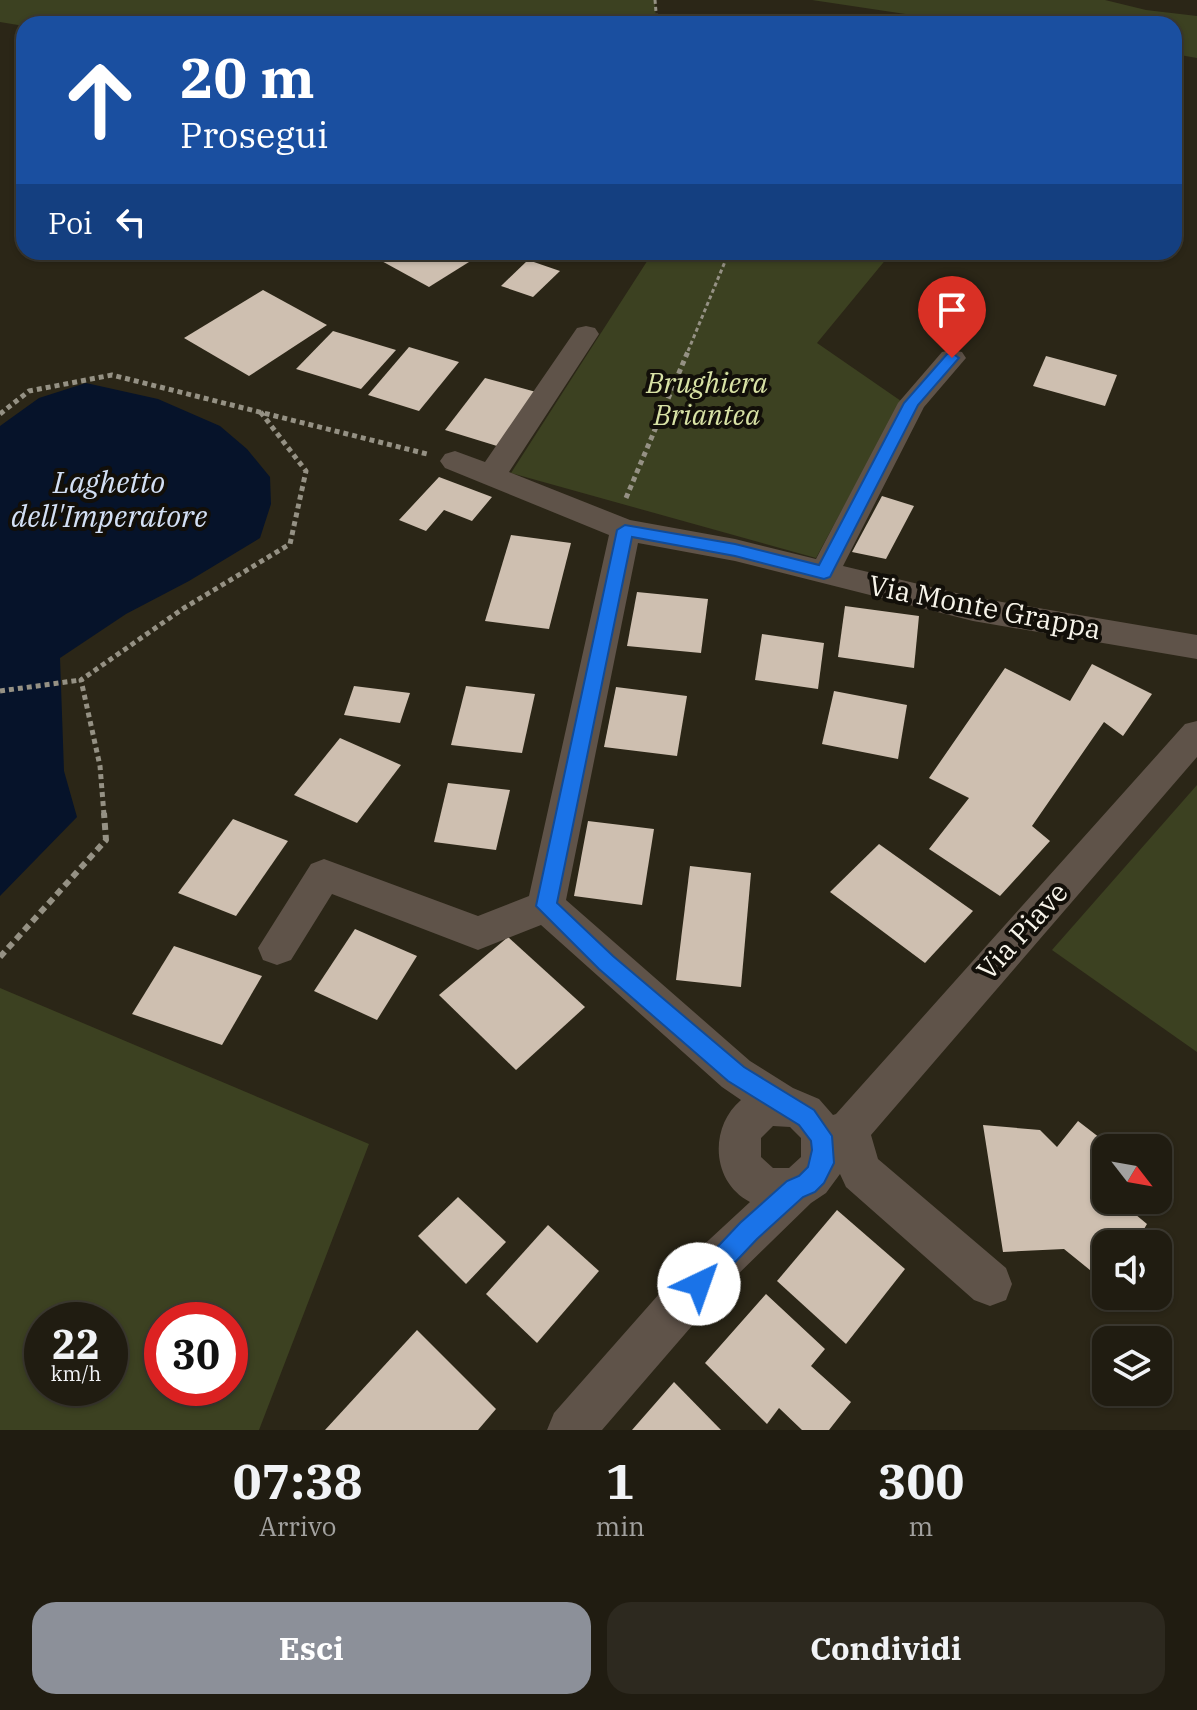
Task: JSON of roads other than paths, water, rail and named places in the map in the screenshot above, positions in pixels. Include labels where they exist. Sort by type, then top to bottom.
[{"type":"street","points":[[491,476],[586,334]]},
{"type":"street","points":[[824,573],[912,403],[952,358]]},
{"type":"street","name":"Via Monte Grappa","points":[[455,461],[625,530],[735,550],[973,609],[1197,647]]},
{"type":"street","points":[[546,906],[625,530]]},
{"type":"street","name":"Via Piave","points":[[571,1430],[713,1267],[809,1176],[1197,734]]},
{"type":"street","points":[[277,948],[324,875],[478,933],[546,906]]},
{"type":"street","points":[[546,906],[606,963],[781,1114],[821,1136],[809,1176],[767,1187],[745,1170]]},
{"type":"street","points":[[749,1231],[745,1170],[737,1143],[740,1130],[781,1114],[848,1129],[861,1172],[990,1284]]},
{"type":"water","name":"Laghetto dell'Imperatore","points":[[86,383],[158,399],[220,426],[247,449],[270,477],[271,504],[260,538],[126,614],[60,658],[64,771],[77,817],[0,896],[0,426],[39,398]]},
{"type":"park label","name":"Brughiera Briantea","points":[[707,399]]}]
